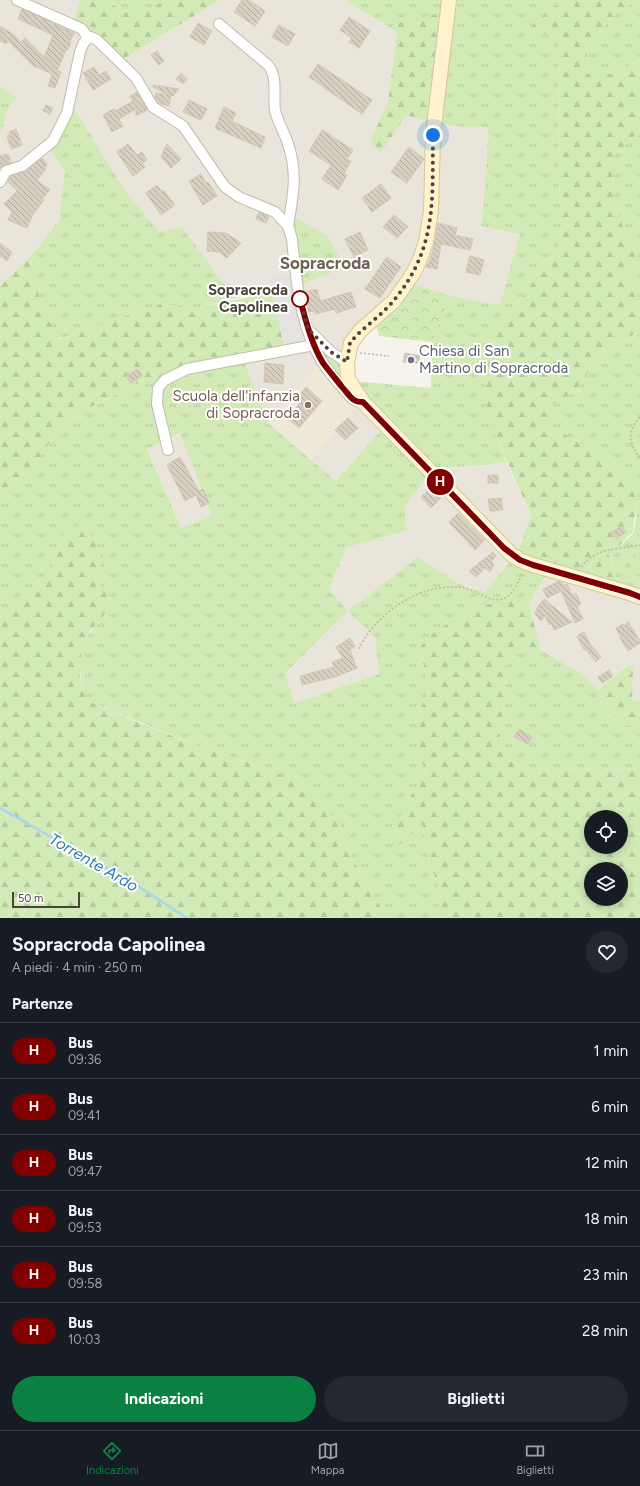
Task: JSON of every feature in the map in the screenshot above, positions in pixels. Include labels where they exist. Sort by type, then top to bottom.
[{"type":"street","points":[[17,0],[82,29],[88,38]]},
{"type":"street","points":[[449,0],[433,135],[431,211],[426,242],[420,259],[406,284],[394,301],[350,343],[347,357],[348,379],[363,402],[504,548],[520,560],[528,563],[630,593],[640,598]]},
{"type":"street","points":[[220,24],[268,66],[272,72],[275,110],[289,145],[294,173],[294,194],[288,226]]},
{"type":"street","points":[[88,38],[91,37],[97,40],[136,78],[150,104],[156,110],[183,126],[225,187],[239,197],[275,212],[284,220],[288,226],[292,239],[300,299],[314,345],[323,362],[354,401],[363,402]]},
{"type":"street","points":[[0,182],[6,171],[22,166],[53,141],[67,113],[80,52],[83,44],[88,38]]},
{"type":"street","points":[[308,329],[331,352],[347,357]]},
{"type":"street","points":[[168,450],[157,404],[158,388],[165,380],[186,369],[314,345]]},
{"type":"path","points":[[347,357],[389,356]]},
{"type":"path","points":[[640,417],[632,427],[630,437],[633,448],[640,459]]},
{"type":"path","points":[[577,578],[582,565],[594,556],[613,548],[640,545]]},
{"type":"path","points":[[359,649],[364,637],[376,622],[394,606],[420,594],[448,586],[467,589],[497,600],[502,599],[510,594],[528,563]]},
{"type":"shaded area","points":[[0,0],[80,0],[74,21],[91,32],[122,60],[220,0],[345,0],[397,32],[388,102],[370,142],[381,153],[406,115],[438,125],[488,128],[486,176],[520,234],[500,305],[451,296],[410,284],[351,338],[350,367],[305,343],[319,365],[268,423],[242,355],[304,342],[293,288],[345,267],[327,237],[286,213],[289,273],[269,278],[272,292],[237,298],[213,270],[160,232],[126,192],[72,105],[49,149],[65,171],[59,221],[30,257],[0,286],[0,135],[8,109],[16,97],[0,86]]},
{"type":"shaded area","points":[[289,273],[304,342],[284,346],[269,278]]},
{"type":"shaded area","points":[[319,365],[359,405],[311,459],[268,423]]},
{"type":"shaded area","points":[[359,405],[383,428],[336,481],[311,459]]},
{"type":"shaded area","points":[[181,433],[212,516],[181,528],[147,448]]},
{"type":"shaded area","points":[[507,463],[531,515],[518,552],[486,592],[463,586],[418,557],[375,637],[379,674],[295,703],[285,675],[348,611],[329,590],[346,548],[407,530],[405,507],[433,469]]},
{"type":"shaded area","points":[[546,574],[626,595],[640,605],[640,701],[632,700],[627,665],[598,690],[582,674],[541,650],[529,604]]},
{"type":"green space","points":[[80,0],[110,0],[113,5],[126,12],[151,8],[165,0],[220,0],[122,60],[91,32],[74,21]]},
{"type":"green space","points":[[110,0],[165,0],[146,10],[128,12],[113,5]]},
{"type":"green space","points":[[345,0],[561,0],[530,28],[558,37],[559,181],[563,239],[523,296],[494,332],[490,422],[507,463],[433,469],[405,507],[407,530],[346,548],[329,590],[348,611],[418,557],[463,586],[485,592],[518,552],[546,574],[529,604],[512,601],[420,647],[429,692],[417,715],[417,747],[425,770],[413,794],[398,845],[422,824],[429,862],[439,888],[439,918],[388,918],[370,890],[348,850],[340,825],[261,766],[205,749],[86,700],[81,677],[80,658],[82,648],[86,640],[100,621],[96,580],[103,555],[63,535],[49,572],[19,600],[0,614],[0,492],[33,467],[53,438],[79,413],[157,374],[242,355],[268,423],[336,481],[383,428],[319,365],[304,342],[350,367],[352,381],[431,388],[432,342],[451,296],[500,305],[520,234],[481,226],[486,176],[488,128],[438,125],[398,23],[397,32]],"holes":[[[180,433],[212,516],[181,528],[147,449]],[[348,611],[375,637],[379,674],[295,703],[285,674]]]},
{"type":"green space","points":[[561,0],[636,0],[611,18],[588,45],[585,74],[614,74],[640,59],[640,134],[633,137],[612,158],[612,172],[614,196],[620,218],[637,253],[629,275],[636,299],[640,301],[640,330],[598,357],[581,384],[565,398],[548,407],[548,424],[599,455],[623,473],[636,489],[636,507],[633,531],[619,546],[608,554],[616,572],[616,592],[518,552],[531,515],[490,423],[483,373],[494,332],[523,296],[563,239],[559,181],[558,37],[529,28]]},
{"type":"green space","points":[[636,0],[640,0],[640,59],[614,74],[585,74],[588,45],[611,18]]},
{"type":"green space","points":[[452,10],[438,125],[406,115],[381,153],[370,142],[388,102],[398,23]]},
{"type":"green space","points":[[0,86],[16,97],[8,109],[0,135]]},
{"type":"green space","points":[[72,105],[126,192],[160,232],[182,227],[213,270],[237,298],[197,308],[161,304],[59,339],[41,303],[30,257],[59,221],[65,171],[49,149]]},
{"type":"green space","points":[[640,134],[640,301],[636,300],[629,275],[637,253],[620,218],[614,196],[612,158],[633,137]]},
{"type":"green space","points":[[286,212],[327,236],[345,267],[293,288],[289,273]]},
{"type":"green space","points":[[30,257],[41,303],[59,339],[161,304],[197,308],[272,292],[284,346],[157,374],[79,413],[53,438],[33,467],[0,492],[0,286]]},
{"type":"green space","points":[[410,283],[451,296],[432,342],[379,336],[376,323]]},
{"type":"green space","points":[[640,330],[640,550],[634,554],[631,565],[640,573],[640,605],[626,595],[616,592],[614,565],[608,554],[626,540],[634,531],[636,516],[636,489],[599,455],[548,424],[548,407],[565,398],[581,384],[598,357]]},
{"type":"green space","points":[[83,522],[103,555],[96,580],[113,599],[100,621],[90,631],[81,650],[80,675],[86,700],[205,749],[261,766],[303,785],[340,825],[348,850],[370,890],[388,918],[0,918],[0,614],[19,600],[49,572],[63,535]]},
{"type":"green space","points":[[640,550],[640,573],[631,566],[634,554]]},
{"type":"green space","points":[[512,601],[529,604],[541,650],[517,651],[505,667],[506,698],[498,733],[509,760],[535,774],[600,768],[640,769],[640,918],[439,918],[439,888],[429,862],[422,824],[398,846],[398,820],[425,770],[417,747],[417,715],[429,692],[420,647],[437,630],[477,606]]},
{"type":"green space","points":[[541,650],[582,674],[598,690],[601,704],[625,724],[640,728],[640,769],[600,768],[535,774],[509,760],[498,733],[506,698],[505,667],[517,651]]},
{"type":"green space","points":[[628,665],[633,667],[632,700],[640,701],[640,728],[625,724],[601,704],[598,690]]},
{"type":"building","points":[[242,0],[249,0],[265,11],[255,26],[234,12]]},
{"type":"building","points":[[22,9],[74,33],[70,42],[71,43],[67,51],[66,50],[57,71],[61,72],[55,88],[48,86],[52,74],[32,65],[8,41],[6,44],[0,41],[0,26],[13,34],[21,42],[25,38],[44,57],[53,35],[18,19]]},
{"type":"building","points":[[349,17],[370,31],[359,48],[349,42],[352,38],[340,30]]},
{"type":"building","points":[[198,23],[212,31],[204,45],[190,37]]},
{"type":"building","points":[[279,25],[295,34],[288,46],[272,37]]},
{"type":"building","points":[[157,51],[164,61],[159,65],[151,55]]},
{"type":"building","points":[[318,64],[372,100],[362,114],[309,77]]},
{"type":"building","points":[[94,67],[99,75],[106,71],[111,79],[93,90],[83,73]]},
{"type":"building","points":[[181,73],[187,79],[183,84],[176,79]]},
{"type":"building","points":[[153,85],[179,89],[173,96],[171,95],[169,106],[161,104],[155,97],[156,93],[169,95],[153,87]]},
{"type":"building","points":[[137,92],[147,110],[136,116],[136,109],[119,119],[123,126],[112,132],[103,115],[114,109],[115,111],[133,101],[130,96]]},
{"type":"building","points":[[189,100],[207,109],[201,120],[183,112]]},
{"type":"building","points":[[46,105],[53,108],[50,114],[43,111]]},
{"type":"building","points":[[224,107],[236,113],[232,121],[265,137],[261,148],[215,128]]},
{"type":"building","points":[[16,129],[22,145],[11,149],[7,136],[10,135],[9,132]]},
{"type":"building","points":[[322,130],[353,150],[347,159],[351,161],[344,173],[347,175],[338,190],[322,179],[331,165],[309,151]]},
{"type":"building","points":[[128,144],[137,155],[142,152],[147,160],[142,163],[145,167],[133,176],[117,152]]},
{"type":"building","points":[[167,144],[181,159],[171,168],[161,157]]},
{"type":"building","points":[[409,147],[424,159],[407,183],[391,172]]},
{"type":"building","points":[[8,154],[11,163],[0,168],[0,156]]},
{"type":"building","points":[[42,158],[47,164],[46,169],[37,180],[50,190],[42,199],[44,200],[33,214],[27,228],[8,220],[12,212],[4,204],[17,191],[8,182],[10,176],[26,171]]},
{"type":"building","points":[[201,174],[206,183],[208,182],[217,196],[203,205],[189,181]]},
{"type":"building","points":[[381,184],[391,198],[372,212],[362,198]]},
{"type":"building","points":[[157,185],[175,205],[161,215],[146,193]]},
{"type":"building","points":[[259,212],[269,217],[266,223],[256,219]]},
{"type":"building","points":[[394,215],[408,227],[397,238],[383,227]]},
{"type":"building","points":[[438,223],[457,228],[455,235],[473,239],[470,250],[441,244],[437,269],[426,267],[430,260]]},
{"type":"building","points":[[208,232],[226,233],[241,243],[227,258],[219,252],[207,251]]},
{"type":"building","points":[[360,232],[368,250],[354,257],[345,239]]},
{"type":"building","points":[[0,243],[12,252],[7,261],[0,256]]},
{"type":"building","points":[[470,256],[484,260],[480,275],[466,272]]},
{"type":"building","points":[[387,257],[401,267],[380,298],[365,289]]},
{"type":"building","points":[[317,289],[320,301],[351,292],[356,307],[336,313],[335,309],[315,314],[314,311],[309,312],[305,292]]},
{"type":"building","name":"Chiesa di San Martino di Sopracroda","points":[[405,353],[420,356],[418,363],[403,362]]},
{"type":"building","points":[[265,363],[284,365],[283,384],[264,382]]},
{"type":"building","points":[[138,369],[142,376],[131,383],[126,376]]},
{"type":"building","points":[[306,387],[322,401],[299,428],[287,418],[302,401],[298,397]]},
{"type":"building","points":[[348,418],[358,428],[345,440],[335,430]]},
{"type":"building","points":[[180,457],[199,491],[203,489],[209,503],[201,507],[196,495],[185,501],[167,465]]},
{"type":"building","points":[[488,475],[498,475],[498,483],[488,483]]},
{"type":"building","points":[[431,488],[441,498],[431,508],[421,497]]},
{"type":"building","points":[[501,498],[503,510],[490,511],[488,499]]},
{"type":"building","points":[[458,513],[485,540],[475,550],[449,522]]},
{"type":"building","points":[[621,526],[626,532],[617,539],[612,532]]},
{"type":"building","points":[[493,552],[496,556],[491,562],[494,565],[490,572],[485,568],[476,577],[469,571]]},
{"type":"building","points":[[559,581],[562,582],[563,585],[567,584],[572,595],[576,593],[581,604],[577,606],[583,619],[575,623],[561,591],[547,598],[543,589]]},
{"type":"building","points":[[544,599],[572,622],[554,630],[552,624],[549,625],[545,615],[541,621],[535,614],[538,606]]},
{"type":"building","points":[[628,622],[640,643],[628,651],[616,628],[623,624],[624,626]]},
{"type":"building","points":[[584,632],[590,644],[601,657],[596,662],[586,650],[584,650],[577,636]]},
{"type":"building","points":[[350,638],[355,646],[350,650],[357,668],[335,677],[302,685],[300,676],[334,667],[332,662],[343,658],[336,647]]},
{"type":"building","points":[[609,670],[613,676],[602,683],[598,677]]},
{"type":"building","points":[[519,729],[532,737],[528,744],[514,737]]},
{"type":"waterway","name":"Torrente Ardo","points":[[0,808],[133,883],[187,918]]},
{"type":"bus line","name":"H","points":[[300,299],[308,329],[318,354],[328,370],[354,401],[363,402],[504,548],[520,560],[533,565],[640,597]]},
{"type":"place","name":"Sopracroda Capolinea","points":[[300,299]]},
{"type":"place","name":"Chiesa di San Martino di Sopracroda","points":[[411,360]]},
{"type":"place","name":"Scuola dell'infanzia di Sopracroda","points":[[308,405]]},
{"type":"district","name":"Sopracroda","points":[[325,263]]},
{"type":"route","points":[[300,299],[308,329],[331,352],[347,362],[350,343],[361,330],[394,301],[414,272],[420,259],[430,225],[433,135]]}]
